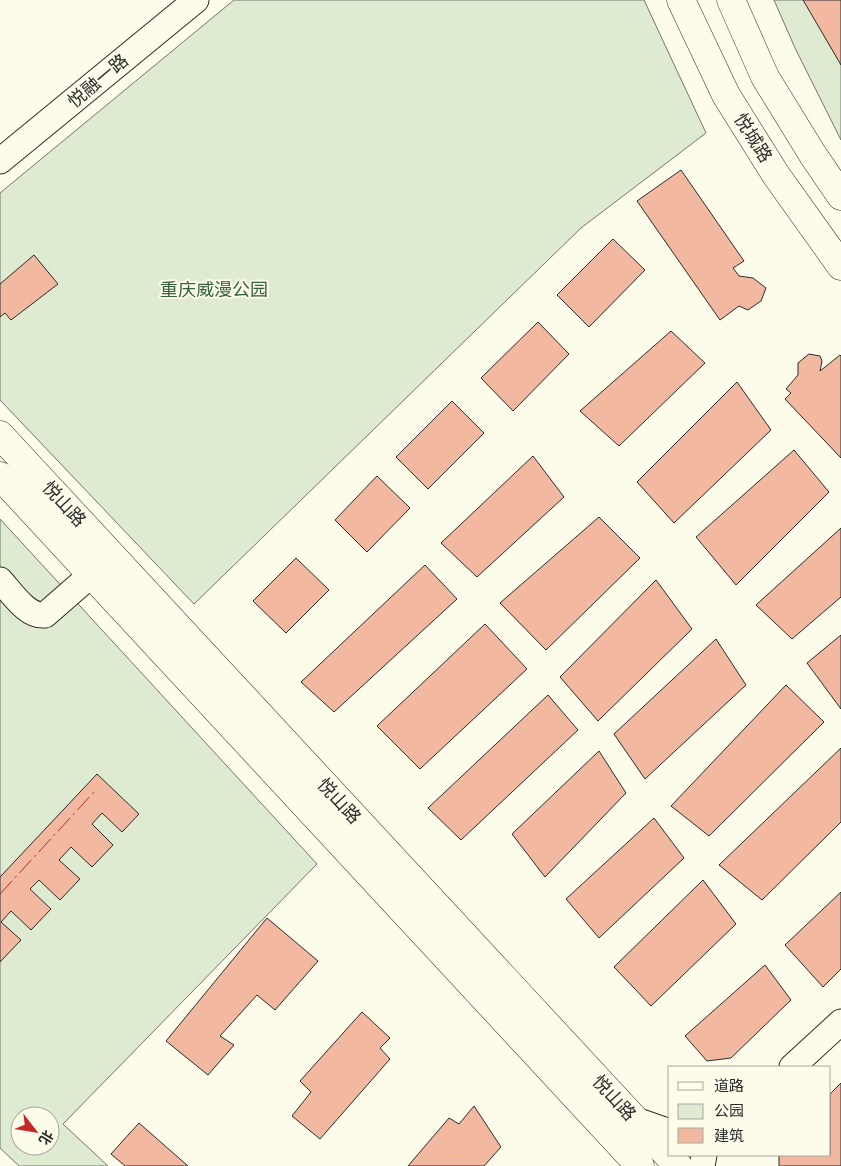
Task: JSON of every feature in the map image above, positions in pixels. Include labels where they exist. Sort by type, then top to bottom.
[{"type":"main road","name":"悦城路","points":[[681,0],[726,95],[776,175],[841,266]]},
{"type":"main road","points":[[730,0],[765,77],[812,155],[841,196]]},
{"type":"main road","name":"悦山路","points":[[0,435],[668,1156]]},
{"type":"main road","name":"悦山路","points":[[0,476],[640,1166]]},
{"type":"main road","name":"悦山路","points":[[668,1156],[678,1166]]},
{"type":"street","name":"悦融一路","points":[[0,161],[196,0]]},
{"type":"street","points":[[0,580],[28,610],[39,616],[46,615],[92,574]]},
{"type":"street","points":[[793,1066],[841,1022]]},
{"type":"street","points":[[633,1119],[668,1131]]},
{"type":"green space","name":"重庆威漫公园","points":[[234,0],[644,0],[706,133],[581,228],[194,604],[0,400],[0,193]]},
{"type":"green space","points":[[774,0],[841,0],[841,140],[795,48]]},
{"type":"green space","points":[[0,519],[317,864],[63,1124],[108,1166],[19,1166],[0,1148]]},
{"type":"building","points":[[803,0],[841,0],[841,65]]},
{"type":"building","points":[[681,170],[744,261],[733,268],[739,276],[753,278],[766,288],[761,301],[748,310],[739,306],[720,320],[637,201]]},
{"type":"building","points":[[613,239],[645,270],[589,327],[557,295]]},
{"type":"building","points":[[34,255],[58,284],[11,320],[5,313],[0,317],[0,284]]},
{"type":"building","points":[[538,322],[569,354],[513,411],[481,378]]},
{"type":"building","points":[[671,331],[705,363],[619,446],[580,411]]},
{"type":"building","points":[[809,354],[820,356],[822,361],[820,371],[841,356],[841,458],[785,399],[791,393],[786,389],[798,375],[798,363]]},
{"type":"building","points":[[737,382],[771,430],[674,523],[637,482]]},
{"type":"building","points":[[452,401],[484,433],[428,489],[396,457]]},
{"type":"building","points":[[794,450],[829,492],[736,585],[696,537]]},
{"type":"building","points":[[533,456],[564,497],[477,577],[441,543]]},
{"type":"building","points":[[377,476],[410,508],[367,552],[335,520]]},
{"type":"building","points":[[599,517],[640,558],[546,650],[500,603]]},
{"type":"building","points":[[841,528],[841,597],[792,639],[756,605]]},
{"type":"building","points":[[296,558],[329,590],[286,633],[253,601]]},
{"type":"building","points":[[425,565],[457,599],[334,712],[301,682]]},
{"type":"building","points":[[656,580],[692,629],[598,721],[560,677]]},
{"type":"building","points":[[485,624],[527,669],[420,769],[377,726]]},
{"type":"building","points":[[841,635],[841,709],[807,663]]},
{"type":"building","points":[[716,639],[746,685],[645,779],[614,734]]},
{"type":"building","points":[[786,685],[824,722],[709,836],[671,806]]},
{"type":"building","points":[[548,695],[578,730],[461,840],[428,808]]},
{"type":"building","points":[[841,748],[841,822],[762,900],[719,865]]},
{"type":"building","points":[[599,751],[626,793],[545,877],[512,834]]},
{"type":"building","points":[[97,774],[139,814],[122,832],[102,813],[92,824],[113,845],[92,867],[71,847],[59,860],[80,879],[60,900],[39,880],[30,889],[51,909],[31,930],[11,911],[1,922],[21,940],[0,962],[0,877]]},
{"type":"building","points":[[654,818],[684,858],[599,938],[566,899]]},
{"type":"building","points":[[703,880],[736,924],[651,1006],[614,967]]},
{"type":"building","points":[[841,892],[841,969],[823,987],[785,945]]},
{"type":"building","points":[[267,918],[318,961],[275,1010],[257,995],[220,1036],[234,1045],[208,1075],[166,1041]]},
{"type":"building","points":[[765,965],[791,1000],[731,1058],[707,1061],[685,1036]]},
{"type":"building","points":[[362,1012],[390,1038],[380,1048],[390,1059],[320,1139],[292,1116],[311,1092],[300,1081]]},
{"type":"building","points":[[841,1083],[841,1166],[779,1166],[779,1156],[831,1156],[831,1093]]},
{"type":"building","points":[[474,1106],[501,1147],[484,1166],[408,1166],[449,1118],[459,1124]]},
{"type":"building","points":[[139,1123],[188,1166],[125,1166],[111,1154]]},
{"type":"power","points":[[0,894],[94,792]]}]
